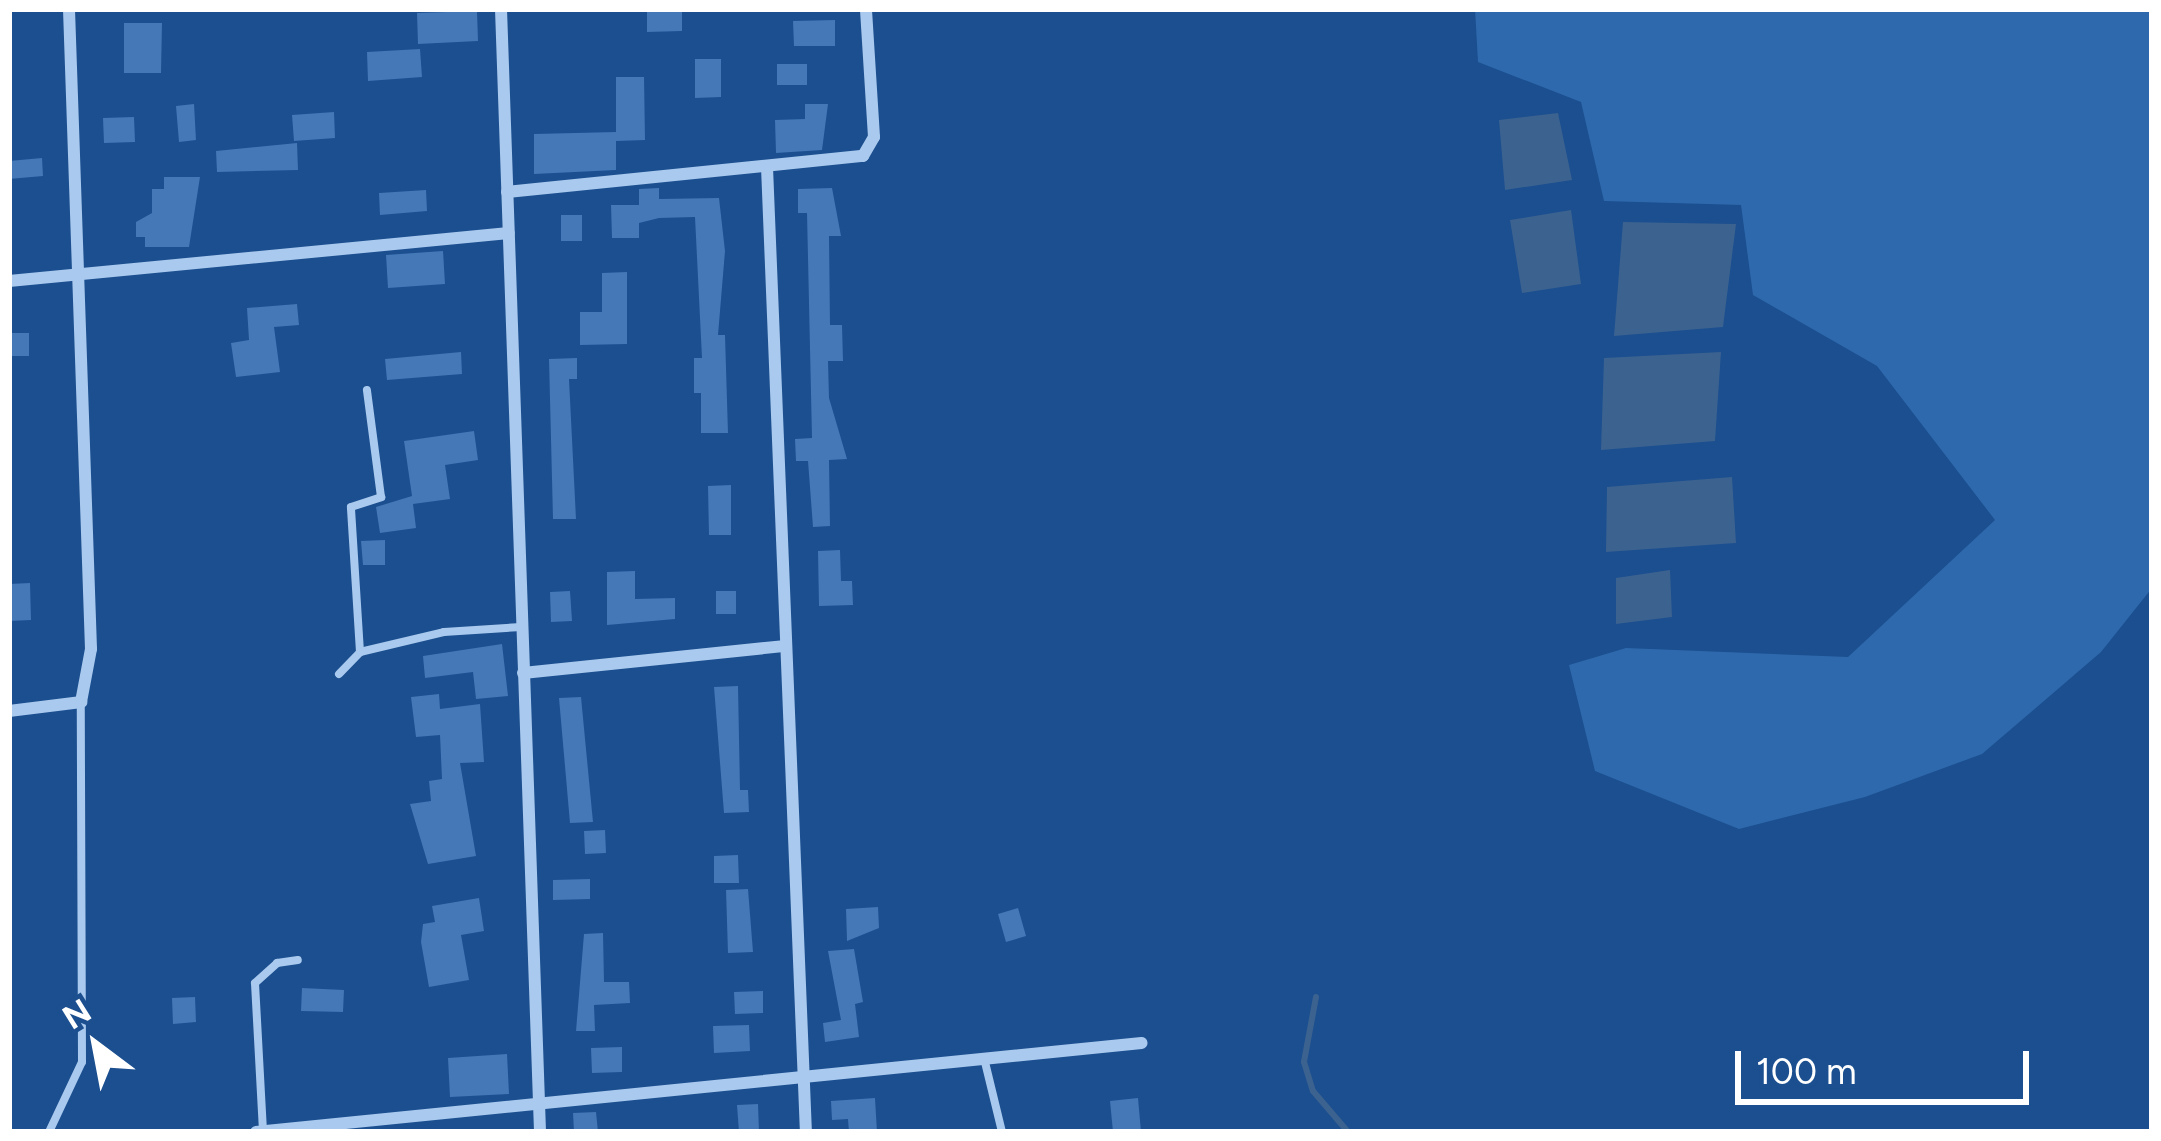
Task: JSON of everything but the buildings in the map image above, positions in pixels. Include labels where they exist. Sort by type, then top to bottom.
[{"type":"street","points":[[9,711],[81,702],[91,650],[69,9]]},
{"type":"street","points":[[501,9],[540,1132]]},
{"type":"street","points":[[507,192],[863,156],[874,137],[866,9]]},
{"type":"street","points":[[767,167],[806,1132]]},
{"type":"street","points":[[9,281],[509,233]]},
{"type":"street","points":[[523,673],[787,646]]},
{"type":"street","points":[[259,1131],[538,1099],[1142,1043]]},
{"type":"lane","points":[[360,652],[351,507],[381,497],[368,390]]},
{"type":"lane","points":[[340,674],[360,652],[444,632],[521,627]]},
{"type":"lane","points":[[49,1132],[82,1062],[81,702]]},
{"type":"lane","points":[[259,1131],[255,982],[277,963],[298,960]]},
{"type":"lane","points":[[984,1058],[1002,1132]]},
{"type":"shaded area","points":[[1475,9],[2152,9],[2152,588],[2101,652],[1982,754],[1865,797],[1739,829],[1595,771],[1569,665],[1626,648],[1848,657],[1995,520],[1877,366],[1753,295],[1741,205],[1604,201],[1581,102],[1478,62]]},
{"type":"shaded area","points":[[1558,113],[1572,180],[1505,190],[1499,120]]},
{"type":"shaded area","points":[[1571,210],[1581,284],[1522,293],[1510,220]]},
{"type":"shaded area","points":[[1623,222],[1736,224],[1723,327],[1614,336]]},
{"type":"shaded area","points":[[1721,352],[1715,441],[1601,450],[1604,358]]},
{"type":"shaded area","points":[[1732,477],[1736,543],[1606,552],[1607,487]]},
{"type":"shaded area","points":[[1670,570],[1672,617],[1616,624],[1616,578]]},
{"type":"waterway","points":[[1316,997],[1304,1062],[1313,1091],[1348,1132]]}]
